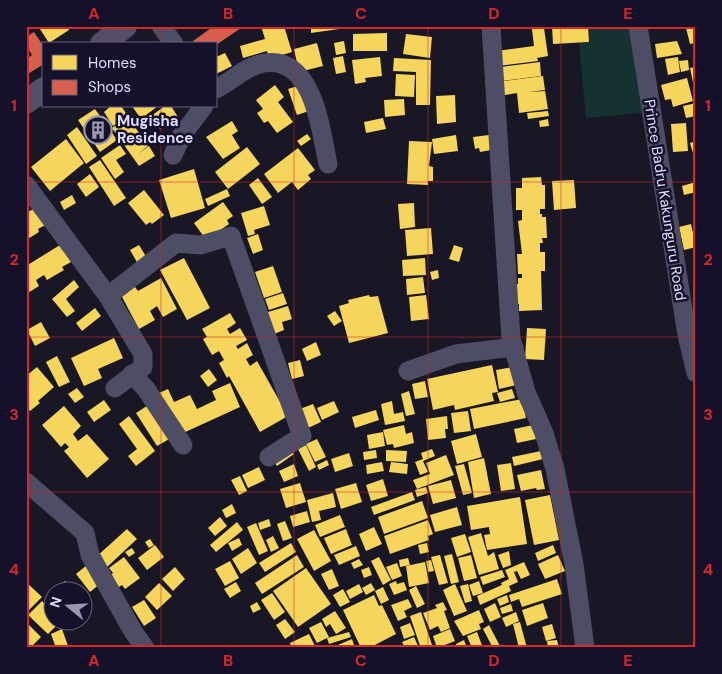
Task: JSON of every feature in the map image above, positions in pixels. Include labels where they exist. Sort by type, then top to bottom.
[{"type":"main road","points":[[105,42],[125,26]]},
{"type":"main road","points":[[26,102],[42,90]]},
{"type":"street","points":[[160,26],[172,42]]},
{"type":"street","points":[[491,26],[509,324],[526,392],[544,433],[555,469],[575,572],[586,648]]},
{"type":"street","name":"Prince Badru Kakunguru Road","points":[[638,26],[687,336],[696,373]]},
{"type":"street","points":[[218,87],[229,79],[264,64],[279,64],[288,68],[301,78],[310,93],[316,109],[328,164]]},
{"type":"street","points":[[173,154],[182,135],[202,108]]},
{"type":"street","points":[[26,185],[108,296],[143,354],[143,367],[115,388]]},
{"type":"street","points":[[108,296],[176,242],[201,245],[231,236],[302,436],[269,457]]},
{"type":"street","points":[[408,372],[456,354],[514,347]]},
{"type":"street","points":[[132,374],[146,389],[182,445]]},
{"type":"street","points":[[26,482],[84,533],[90,555],[134,633],[145,648]]},
{"type":"green space","points":[[594,26],[630,26],[643,113],[586,118],[579,43],[590,43],[589,29]]},
{"type":"building: Homes","points":[[38,26],[67,26],[69,30],[48,42]]},
{"type":"building: Homes","points":[[261,26],[284,26],[292,52],[269,59],[267,51],[243,58],[240,46],[265,39]]},
{"type":"building: Homes","points":[[311,26],[339,26],[339,29],[311,33]]},
{"type":"building: Homes","points":[[552,26],[588,26],[589,42],[553,44]]},
{"type":"building: Homes","points":[[696,26],[696,43],[690,44],[686,28]]},
{"type":"building: Homes","points":[[544,28],[548,56],[537,58],[538,61],[498,66],[496,51],[534,46],[532,29]]},
{"type":"building: Homes","points":[[387,33],[387,51],[353,51],[353,34]]},
{"type":"building: Homes","points":[[406,34],[432,37],[430,58],[403,54]]},
{"type":"building: Homes","points":[[344,41],[346,53],[336,55],[334,43]]},
{"type":"building: Homes","points":[[677,41],[682,54],[657,58],[655,44]]},
{"type":"building: Homes","points":[[317,43],[323,66],[299,72],[294,49]]},
{"type":"building: Homes","points":[[225,53],[232,66],[218,73],[218,56]]},
{"type":"building: Homes","points":[[343,56],[346,72],[336,74],[333,58]]},
{"type":"building: Homes","points":[[380,57],[382,76],[365,78],[366,82],[355,84],[352,60]]},
{"type":"building: Homes","points":[[678,57],[680,72],[668,75],[665,59]]},
{"type":"building: Homes","points":[[394,58],[431,60],[430,105],[416,105],[416,72],[393,71]]},
{"type":"building: Homes","points":[[688,60],[689,70],[681,72],[679,61]]},
{"type":"building: Homes","points":[[540,62],[541,76],[502,81],[501,67]]},
{"type":"building: Homes","points":[[696,67],[696,92],[695,92],[690,68]]},
{"type":"building: Homes","points":[[396,74],[415,75],[414,97],[395,96]]},
{"type":"building: Homes","points":[[543,76],[545,90],[528,92],[545,91],[548,109],[519,113],[517,93],[499,96],[497,82]]},
{"type":"building: Homes","points":[[687,78],[693,101],[673,107],[671,99],[665,100],[661,85]]},
{"type":"building: Homes","points":[[275,85],[284,97],[278,102],[293,122],[277,133],[268,121],[264,123],[257,113],[263,109],[256,100]]},
{"type":"building: Homes","points":[[301,85],[309,111],[297,115],[288,89]]},
{"type":"building: Homes","points":[[455,95],[456,122],[437,124],[436,96]]},
{"type":"building: Homes","points":[[404,99],[405,115],[385,117],[384,100]]},
{"type":"building: Homes","points":[[696,103],[696,116],[686,118],[683,106]]},
{"type":"building: Homes","points":[[109,108],[122,108],[128,116],[113,126],[104,112]]},
{"type":"building: Homes","points":[[133,108],[155,108],[141,119]]},
{"type":"building: Homes","points":[[162,108],[172,108],[178,117],[160,129],[151,116]]},
{"type":"building: Homes","name":"Mugisha Residence","points":[[95,109],[117,140],[100,152],[78,120]]},
{"type":"building: Homes","points":[[548,111],[549,116],[528,119],[527,113]]},
{"type":"building: Homes","points":[[128,117],[148,146],[138,154],[149,146],[155,156],[139,166],[112,128]]},
{"type":"building: Homes","points":[[383,118],[386,129],[366,133],[364,122]]},
{"type":"building: Homes","points":[[548,119],[549,126],[540,127],[539,121]]},
{"type":"building: Homes","points":[[232,121],[238,131],[232,135],[240,148],[223,159],[206,137]]},
{"type":"building: Homes","points":[[686,123],[688,151],[673,152],[671,124]]},
{"type":"building: Homes","points":[[77,127],[97,156],[86,164],[67,135]]},
{"type":"building: Homes","points":[[307,134],[311,139],[301,146],[297,141]]},
{"type":"building: Homes","points":[[456,135],[458,151],[434,154],[432,139]]},
{"type":"building: Homes","points":[[489,135],[491,150],[480,152],[479,148],[475,149],[473,137]]},
{"type":"building: Homes","points":[[66,139],[84,163],[50,191],[31,167]]},
{"type":"building: Homes","points":[[409,141],[432,142],[429,166],[433,167],[433,181],[428,181],[428,185],[407,184]]},
{"type":"building: Homes","points":[[696,141],[696,153],[693,153],[690,143]]},
{"type":"building: Homes","points":[[120,145],[126,154],[116,160],[124,172],[115,179],[101,158]]},
{"type":"building: Homes","points":[[247,147],[260,164],[228,189],[215,172]]},
{"type":"building: Homes","points":[[298,148],[315,170],[308,175],[311,179],[298,190],[292,182],[278,193],[264,174]]},
{"type":"building: Homes","points":[[100,160],[126,198],[114,206],[89,167]]},
{"type":"building: Homes","points":[[194,169],[205,208],[171,218],[159,180]]},
{"type":"building: Homes","points":[[90,174],[99,187],[86,197],[77,184]]},
{"type":"building: Homes","points":[[541,177],[542,185],[545,185],[545,209],[540,209],[540,214],[542,214],[542,217],[546,217],[547,238],[542,238],[543,243],[540,243],[540,252],[545,252],[545,271],[541,271],[542,310],[519,311],[519,304],[515,304],[514,284],[518,284],[518,278],[522,278],[522,274],[518,274],[517,254],[522,254],[518,221],[522,220],[522,210],[516,210],[516,188],[522,188],[522,178]]},
{"type":"building: Homes","points":[[258,178],[272,197],[262,204],[249,185]]},
{"type":"building: Homes","points":[[574,180],[576,208],[554,210],[552,181]]},
{"type":"building: Homes","points":[[696,182],[696,192],[684,195],[682,186]]},
{"type":"building: Homes","points":[[227,189],[230,196],[208,206],[205,199]]},
{"type":"building: Homes","points":[[144,190],[164,215],[152,224],[150,222],[146,225],[128,203]]},
{"type":"building: Homes","points":[[72,195],[76,203],[64,210],[60,202]]},
{"type":"building: Homes","points":[[223,202],[233,216],[227,220],[229,224],[212,236],[204,237],[194,223]]},
{"type":"building: Homes","points":[[414,203],[415,227],[400,229],[398,204]]},
{"type":"building: Homes","points":[[39,206],[49,223],[38,229],[39,232],[26,240],[26,213]]},
{"type":"building: Homes","points":[[264,206],[270,225],[254,230],[255,234],[248,236],[241,213]]},
{"type":"building: Homes","points":[[691,224],[696,247],[684,250],[679,227]]},
{"type":"building: Homes","points":[[431,228],[433,254],[407,256],[405,230]]},
{"type":"building: Homes","points":[[258,234],[263,250],[253,254],[247,238]]},
{"type":"building: Homes","points":[[60,245],[71,262],[62,267],[64,270],[47,280],[44,275],[36,280],[39,286],[26,294],[26,266]]},
{"type":"building: Homes","points":[[139,245],[147,258],[138,264],[130,250]]},
{"type":"building: Homes","points":[[454,245],[463,248],[459,262],[449,259]]},
{"type":"building: Homes","points":[[184,258],[210,308],[187,320],[160,270]]},
{"type":"building: Homes","points":[[425,258],[426,275],[403,276],[402,260]]},
{"type":"building: Homes","points":[[273,266],[282,292],[264,298],[255,272]]},
{"type":"building: Homes","points":[[438,270],[439,278],[432,280],[430,272]]},
{"type":"building: Homes","points":[[423,277],[425,293],[407,295],[406,279]]},
{"type":"building: Homes","points":[[161,278],[177,309],[163,317],[157,306],[150,311],[155,320],[139,329],[121,295],[135,287],[138,291]]},
{"type":"building: Homes","points":[[74,280],[79,287],[66,299],[75,311],[67,317],[52,299]]},
{"type":"building: Homes","points":[[283,293],[287,304],[269,310],[265,299]]},
{"type":"building: Homes","points":[[369,295],[370,297],[378,296],[388,333],[349,343],[339,306],[349,303],[348,300]]},
{"type":"building: Homes","points":[[426,295],[429,319],[411,321],[409,297]]},
{"type":"building: Homes","points":[[288,306],[292,319],[282,322],[284,330],[274,334],[268,312]]},
{"type":"building: Homes","points":[[95,308],[101,316],[82,331],[76,323]]},
{"type":"building: Homes","points":[[335,311],[342,321],[334,326],[327,316]]},
{"type":"building: Homes","points":[[230,313],[236,323],[227,329],[230,334],[240,328],[247,340],[236,346],[238,349],[247,343],[253,355],[246,359],[250,366],[257,361],[288,416],[260,432],[229,376],[227,378],[219,363],[224,360],[219,351],[212,355],[203,339],[207,337],[202,329]]},
{"type":"building: Homes","points":[[41,322],[50,338],[35,346],[27,330]]},
{"type":"building: Homes","points":[[527,328],[546,329],[544,360],[525,359]]},
{"type":"building: Homes","points":[[114,338],[123,358],[98,369],[102,378],[84,386],[71,358]]},
{"type":"building: Homes","points":[[316,342],[321,355],[307,361],[302,349]]},
{"type":"building: Homes","points":[[57,356],[70,382],[59,387],[46,362]]},
{"type":"building: Homes","points":[[300,360],[304,376],[292,379],[288,363]]},
{"type":"building: Homes","points":[[492,365],[498,392],[492,393],[494,401],[455,410],[454,405],[433,410],[427,379]]},
{"type":"building: Homes","points":[[37,367],[54,387],[30,411],[26,407],[26,376]]},
{"type":"building: Homes","points":[[512,367],[516,385],[499,389],[496,370]]},
{"type":"building: Homes","points":[[209,369],[217,380],[208,387],[200,376]]},
{"type":"building: Homes","points":[[425,381],[428,397],[415,399],[412,384]]},
{"type":"building: Homes","points":[[230,383],[240,407],[181,434],[159,393],[168,389],[174,402],[190,395],[197,409],[216,400],[212,391]]},
{"type":"building: Homes","points":[[77,388],[84,397],[75,403],[68,394]]},
{"type":"building: Homes","points":[[512,389],[515,398],[500,402],[497,393]]},
{"type":"building: Homes","points":[[409,391],[415,414],[406,416],[401,394]]},
{"type":"building: Homes","points":[[522,399],[526,418],[474,429],[470,409]]},
{"type":"building: Homes","points":[[104,400],[111,410],[94,422],[87,412]]},
{"type":"building: Homes","points":[[334,401],[339,412],[322,420],[317,408]]},
{"type":"building: Homes","points":[[392,401],[394,414],[403,412],[405,421],[385,425],[381,404]]},
{"type":"building: Homes","points":[[150,404],[171,438],[157,446],[136,413]]},
{"type":"building: Homes","points":[[313,404],[321,422],[308,428],[300,409]]},
{"type":"building: Homes","points":[[64,406],[81,426],[73,434],[78,441],[87,434],[109,459],[87,478],[64,451],[69,447],[65,443],[61,447],[42,425]]},
{"type":"building: Homes","points":[[376,410],[379,420],[355,428],[352,417]]},
{"type":"building: Homes","points":[[468,411],[471,431],[454,433],[451,413]]},
{"type":"building: Homes","points":[[129,416],[155,451],[136,466],[128,456],[137,449],[119,424]]},
{"type":"building: Homes","points":[[447,416],[448,429],[445,429],[446,438],[428,440],[426,419]]},
{"type":"building: Homes","points":[[404,425],[406,434],[412,432],[414,443],[394,448],[393,444],[387,445],[383,430]]},
{"type":"building: Homes","points":[[533,425],[536,439],[517,443],[514,429]]},
{"type":"building: Homes","points":[[383,432],[385,446],[369,449],[367,435]]},
{"type":"building: Homes","points":[[476,434],[482,457],[457,464],[451,441]]},
{"type":"building: Homes","points":[[317,439],[326,457],[315,462],[306,444]]},
{"type":"building: Homes","points":[[306,445],[316,467],[309,471],[298,449]]},
{"type":"building: Homes","points":[[288,447],[294,454],[277,466],[272,459]]},
{"type":"building: Homes","points":[[432,449],[435,456],[423,461],[428,472],[420,475],[415,462],[423,459],[421,453]]},
{"type":"building: Homes","points":[[376,450],[377,458],[364,460],[363,452]]},
{"type":"building: Homes","points":[[386,450],[407,451],[406,462],[386,461]]},
{"type":"building: Homes","points":[[541,451],[543,459],[514,466],[512,457]]},
{"type":"building: Homes","points":[[349,453],[353,466],[335,472],[331,459]]},
{"type":"building: Homes","points":[[446,455],[454,475],[417,489],[413,480],[430,474],[426,463]]},
{"type":"building: Homes","points":[[484,458],[491,494],[474,498],[468,462]]},
{"type":"building: Homes","points":[[327,460],[329,465],[319,470],[317,465]]},
{"type":"building: Homes","points":[[382,462],[384,471],[367,474],[366,465]]},
{"type":"building: Homes","points":[[391,462],[408,464],[407,474],[389,472]]},
{"type":"building: Homes","points":[[511,463],[515,489],[501,491],[497,465]]},
{"type":"building: Homes","points":[[294,464],[298,476],[284,482],[279,471]]},
{"type":"building: Homes","points":[[464,464],[472,493],[463,495],[455,466]]},
{"type":"building: Homes","points":[[259,467],[265,480],[248,488],[242,475]]},
{"type":"building: Homes","points":[[541,470],[545,489],[537,490],[536,488],[521,491],[517,475]]},
{"type":"building: Homes","points":[[240,476],[247,491],[239,495],[231,480]]},
{"type":"building: Homes","points":[[383,479],[388,496],[371,501],[366,485]]},
{"type":"building: Homes","points":[[451,480],[456,498],[433,504],[428,486]]},
{"type":"building: Homes","points":[[300,483],[306,502],[286,508],[280,489]]},
{"type":"building: Homes","points":[[356,483],[362,502],[341,509],[335,489]]},
{"type":"building: Homes","points":[[426,487],[428,493],[417,497],[415,490]]},
{"type":"building: Homes","points":[[412,492],[415,500],[374,515],[371,507]]},
{"type":"building: Homes","points":[[333,493],[336,507],[319,511],[321,520],[312,522],[307,500]]},
{"type":"building: Homes","points":[[550,495],[559,540],[534,545],[525,500]]},
{"type":"building: Homes","points":[[520,497],[527,544],[487,550],[484,535],[490,534],[489,527],[471,530],[467,506]]},
{"type":"building: Homes","points":[[422,501],[428,518],[384,534],[378,517]]},
{"type":"building: Homes","points":[[232,504],[236,513],[226,518],[222,510]]},
{"type":"building: Homes","points":[[457,507],[462,525],[435,532],[430,515]]},
{"type":"building: Homes","points":[[307,511],[310,522],[293,527],[290,516]]},
{"type":"building: Homes","points":[[340,515],[345,527],[320,537],[315,525]]},
{"type":"building: Homes","points":[[220,517],[227,526],[215,536],[208,528]]},
{"type":"building: Homes","points":[[269,519],[271,526],[260,530],[258,523]]},
{"type":"building: Homes","points":[[428,520],[433,534],[428,536],[429,540],[390,554],[384,536]]},
{"type":"building: Homes","points":[[285,521],[292,538],[283,541],[277,524]]},
{"type":"building: Homes","points":[[237,522],[243,530],[216,552],[210,545]]},
{"type":"building: Homes","points":[[256,523],[268,551],[259,555],[247,527]]},
{"type":"building: Homes","points":[[374,527],[382,544],[366,551],[359,534]]},
{"type":"building: Homes","points":[[127,529],[137,539],[106,568],[96,557]]},
{"type":"building: Homes","points":[[346,529],[352,545],[331,554],[324,538]]},
{"type":"building: Homes","points":[[314,530],[331,561],[314,571],[297,539]]},
{"type":"building: Homes","points":[[481,533],[488,556],[494,552],[499,569],[479,575],[468,537]]},
{"type":"building: Homes","points":[[465,534],[471,552],[457,557],[451,538]]},
{"type":"building: Homes","points":[[273,536],[279,548],[271,552],[266,540]]},
{"type":"building: Homes","points":[[239,538],[242,545],[232,551],[228,543]]},
{"type":"building: Homes","points":[[150,539],[154,545],[149,548],[145,542]]},
{"type":"building: Homes","points":[[291,543],[296,552],[265,572],[259,563]]},
{"type":"building: Homes","points":[[427,543],[429,552],[420,554],[418,545]]},
{"type":"building: Homes","points":[[155,545],[164,557],[147,570],[138,558]]},
{"type":"building: Homes","points":[[553,545],[556,553],[538,561],[535,553]]},
{"type":"building: Homes","points":[[356,546],[360,556],[339,565],[334,555]]},
{"type":"building: Homes","points":[[132,548],[135,553],[129,557],[125,552]]},
{"type":"building: Homes","points":[[248,548],[257,563],[241,574],[232,559]]},
{"type":"building: Homes","points":[[509,551],[511,565],[503,568],[498,555]]},
{"type":"building: Homes","points":[[452,554],[459,582],[451,584],[444,556]]},
{"type":"building: Homes","points":[[297,555],[304,567],[262,594],[255,583]]},
{"type":"building: Homes","points":[[440,555],[448,583],[439,585],[431,557]]},
{"type":"building: Homes","points":[[471,555],[477,578],[464,581],[458,558]]},
{"type":"building: Homes","points":[[558,555],[565,571],[545,579],[538,564]]},
{"type":"building: Homes","points":[[124,557],[140,578],[125,589],[122,585],[119,587],[110,576],[113,573],[109,568]]},
{"type":"building: Homes","points":[[379,557],[391,580],[383,585],[371,561]]},
{"type":"building: Homes","points":[[408,558],[410,565],[400,567],[399,560]]},
{"type":"building: Homes","points":[[359,559],[363,565],[354,569],[351,563]]},
{"type":"building: Homes","points":[[431,560],[434,571],[428,572],[426,561]]},
{"type":"building: Homes","points":[[230,561],[239,578],[225,586],[215,569]]},
{"type":"building: Homes","points":[[425,562],[429,583],[409,587],[406,566]]},
{"type":"building: Homes","points":[[524,562],[530,575],[521,579],[517,571],[514,572],[518,582],[509,586],[511,591],[480,605],[477,596],[502,585],[501,583],[509,579],[505,570]]},
{"type":"building: Homes","points":[[397,563],[402,576],[392,580],[386,567]]},
{"type":"building: Homes","points":[[87,565],[101,583],[92,590],[92,582],[82,582],[76,574]]},
{"type":"building: Homes","points":[[175,567],[185,579],[173,591],[162,579]]},
{"type":"building: Homes","points":[[369,567],[372,575],[364,578],[361,570]]},
{"type":"building: Homes","points":[[306,568],[331,604],[298,627],[273,591]]},
{"type":"building: Homes","points":[[332,569],[339,586],[329,590],[321,574]]},
{"type":"building: Homes","points":[[502,570],[505,577],[483,585],[480,577]]},
{"type":"building: Homes","points":[[557,579],[562,594],[522,607],[519,599],[511,602],[509,595]]},
{"type":"building: Homes","points":[[396,581],[397,584],[404,582],[407,590],[394,595],[389,584]]},
{"type":"building: Homes","points":[[479,581],[483,593],[473,596],[469,585]]},
{"type":"building: Homes","points":[[26,582],[42,597],[28,611],[26,609]]},
{"type":"building: Homes","points":[[236,582],[241,591],[230,598],[224,589]]},
{"type":"building: Homes","points":[[159,583],[172,596],[157,610],[145,597]]},
{"type":"building: Homes","points":[[371,583],[375,590],[366,595],[362,588]]},
{"type":"building: Homes","points":[[359,584],[363,592],[350,599],[346,591]]},
{"type":"building: Homes","points":[[455,584],[467,611],[454,616],[443,590]]},
{"type":"building: Homes","points":[[468,584],[472,601],[465,603],[460,586]]},
{"type":"building: Homes","points":[[416,586],[425,604],[417,608],[409,590]]},
{"type":"building: Homes","points":[[383,587],[389,600],[381,604],[375,591]]},
{"type":"building: Homes","points":[[343,589],[350,602],[340,607],[333,595]]},
{"type":"building: Homes","points":[[272,593],[285,612],[274,620],[261,600]]},
{"type":"building: Homes","points":[[374,595],[379,606],[382,605],[396,634],[369,648],[361,648],[343,610]]},
{"type":"building: Homes","points":[[507,595],[509,602],[500,606],[497,599]]},
{"type":"building: Homes","points":[[408,599],[412,607],[404,611],[407,617],[398,621],[391,605]]},
{"type":"building: Homes","points":[[144,600],[156,618],[144,626],[132,607]]},
{"type":"building: Homes","points":[[42,601],[42,628],[28,615]]},
{"type":"building: Homes","points":[[257,602],[261,609],[253,613],[250,606]]},
{"type":"building: Homes","points":[[443,602],[447,610],[444,611],[450,628],[441,632],[438,626],[430,630],[423,613],[437,608],[435,605]]},
{"type":"building: Homes","points":[[495,603],[501,617],[490,622],[484,609]]},
{"type":"building: Homes","points":[[543,603],[548,618],[527,626],[522,610]]},
{"type":"building: Homes","points":[[511,604],[513,611],[502,614],[500,608]]},
{"type":"building: Homes","points":[[479,610],[484,622],[479,624],[481,629],[463,636],[454,621]]},
{"type":"building: Homes","points":[[335,611],[346,628],[336,634],[330,624],[326,627],[322,619]]},
{"type":"building: Homes","points":[[421,612],[433,648],[421,648],[410,616]]},
{"type":"building: Homes","points":[[516,612],[519,621],[506,627],[502,618]]},
{"type":"building: Homes","points":[[285,619],[295,632],[285,639],[276,625]]},
{"type":"building: Homes","points":[[26,622],[41,637],[30,648],[26,645]]},
{"type":"building: Homes","points":[[321,622],[329,637],[317,643],[309,628]]},
{"type":"building: Homes","points":[[520,622],[527,648],[519,648],[513,624]]},
{"type":"building: Homes","points":[[410,623],[415,635],[404,639],[400,627]]},
{"type":"building: Homes","points":[[552,624],[556,638],[546,641],[542,627]]},
{"type":"building: Homes","points":[[489,625],[501,648],[493,648],[483,629]]},
{"type":"building: Homes","points":[[450,629],[455,641],[437,648],[433,636]]},
{"type":"building: Homes","points":[[63,632],[68,646],[56,648],[51,634]]},
{"type":"building: Homes","points":[[349,632],[351,637],[329,644],[327,638]]},
{"type":"building: Homes","points":[[477,632],[483,648],[472,648],[467,636]]},
{"type":"building: Homes","points":[[309,634],[316,648],[292,648],[290,643]]},
{"type":"building: Homes","points":[[414,637],[419,648],[405,648],[402,642]]},
{"type":"building: Homes","points":[[352,639],[355,648],[331,648]]},
{"type":"building: Homes","points":[[464,640],[467,648],[457,648],[456,644]]},
{"type":"building: Homes","points":[[557,640],[559,648],[548,648],[547,641]]},
{"type":"building: Shops","points":[[214,26],[244,26],[218,44],[218,42],[193,41]]},
{"type":"building: Shops","points":[[34,32],[42,44],[42,65],[26,75],[26,59],[32,55],[26,45],[26,37]]},
{"type":"place","name":"Mugisha Residence","points":[[98,130]]}]
